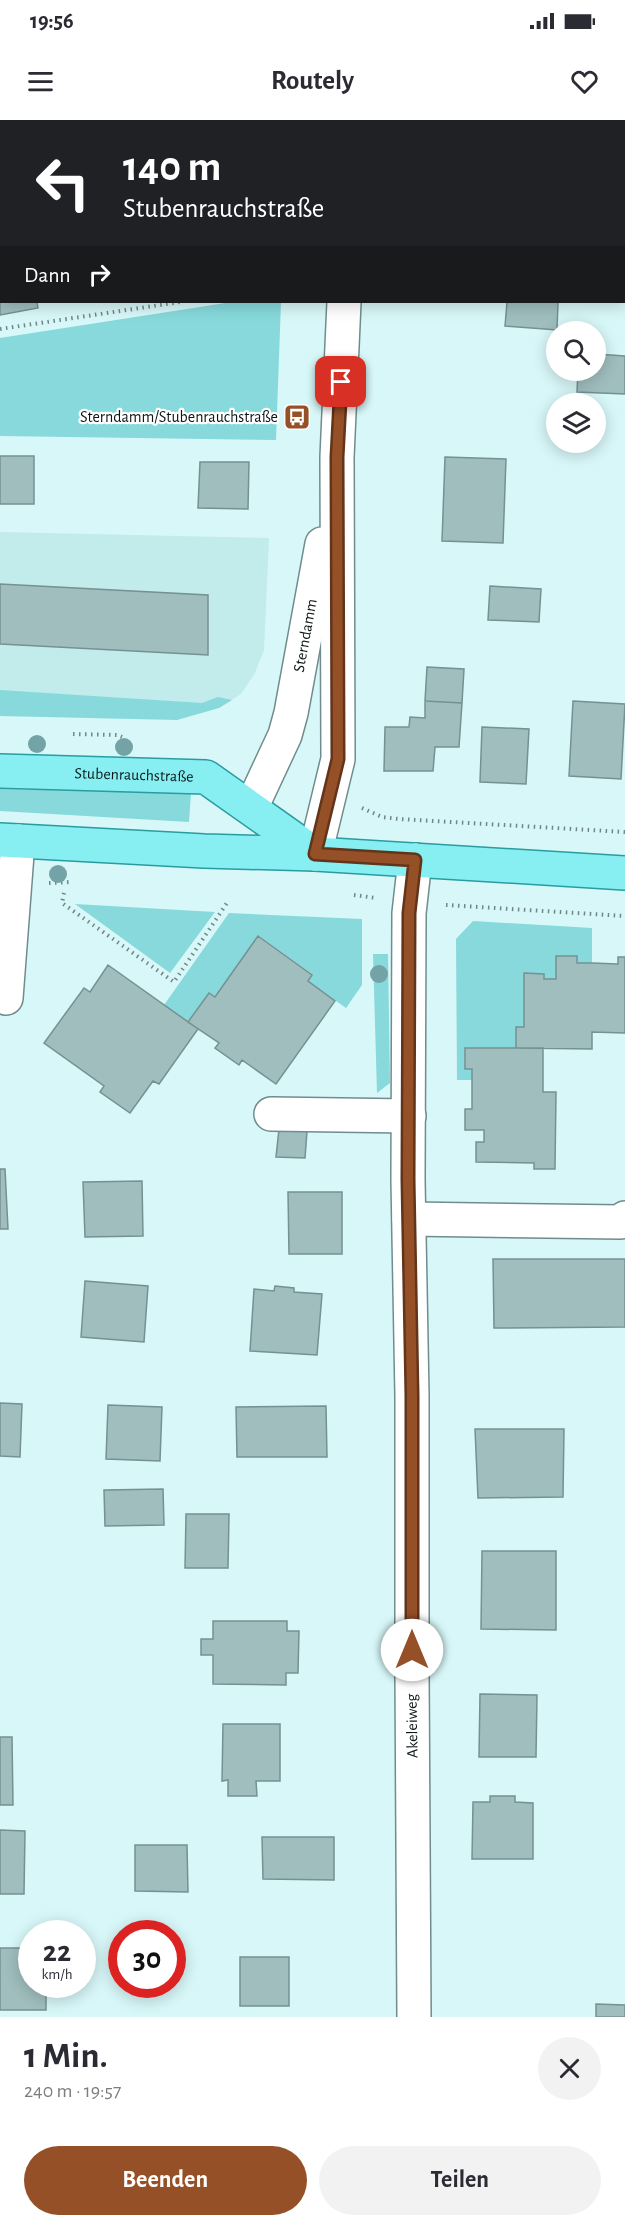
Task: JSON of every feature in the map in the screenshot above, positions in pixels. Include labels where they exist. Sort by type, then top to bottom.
[{"type":"main road","name":"Stubenrauchstraße","points":[[0,771],[206,777],[315,854]]},
{"type":"main road","points":[[9,841],[315,854],[625,873]]},
{"type":"street","name":"Sterndamm","points":[[315,854],[338,759],[337,457],[344,303]]},
{"type":"street","name":"Sterndamm","points":[[250,808],[285,735],[291,713],[337,457]]},
{"type":"street","points":[[6,998],[9,841]]},
{"type":"street","name":"Akeleiweg","points":[[414,2017],[409,913],[415,860]]},
{"type":"street","points":[[271,1114],[409,1116]]},
{"type":"street","points":[[409,1219],[621,1222],[625,1218]]},
{"type":"path","points":[[0,329],[168,303]]},
{"type":"path","points":[[399,819],[625,832]]},
{"type":"path","points":[[64,893],[62,903],[174,981],[227,903]]},
{"type":"path","points":[[349,895],[382,898]]},
{"type":"path","points":[[456,906],[625,916]]},
{"type":"shaded area","points":[[226,303],[281,303],[276,440],[0,436],[0,338]]},
{"type":"shaded area","points":[[0,532],[269,538],[264,650],[255,673],[241,694],[219,708],[0,716]]},
{"type":"shaded area","points":[[0,690],[202,703],[218,697],[232,700],[219,708],[177,720],[0,716]]},
{"type":"shaded area","points":[[0,789],[191,793],[189,822],[0,811]]},
{"type":"shaded area","points":[[75,904],[215,912],[170,973]]},
{"type":"shaded area","points":[[229,913],[362,919],[362,985],[346,1008],[308,981],[312,974],[259,936],[215,997],[209,993],[188,1022],[164,1005]]},
{"type":"shaded area","points":[[473,921],[592,928],[592,963],[577,963],[577,956],[556,979],[544,979],[544,974],[524,974],[524,1027],[516,1027],[516,1048],[465,1048],[465,1069],[472,1069],[472,1080],[457,1080],[456,939]]},
{"type":"shaded area","points":[[373,954],[388,954],[390,1083],[377,1093]]},
{"type":"building","points":[[0,303],[37,303],[38,308],[0,315]]},
{"type":"building","points":[[507,303],[558,303],[557,321],[546,321],[546,329],[505,326]]},
{"type":"building","points":[[606,355],[625,356],[625,394],[577,392],[578,381],[606,381]]},
{"type":"building","points":[[0,456],[34,456],[34,504],[0,504]]},
{"type":"building","points":[[445,457],[506,459],[503,543],[442,541]]},
{"type":"building","points":[[200,462],[249,462],[248,509],[198,508]]},
{"type":"building","points":[[0,584],[208,595],[208,655],[0,644]]},
{"type":"building","points":[[490,586],[541,589],[539,622],[488,620]]},
{"type":"building","points":[[427,667],[464,669],[462,703],[425,701]]},
{"type":"building","points":[[425,701],[462,703],[459,747],[435,747],[433,771],[384,771],[385,727],[409,727],[410,717],[425,718]]},
{"type":"building","points":[[573,701],[625,704],[621,779],[569,776]]},
{"type":"building","points":[[482,727],[529,729],[526,784],[480,782]]},
{"type":"building","points":[[258,936],[312,975],[308,981],[335,1001],[276,1084],[242,1060],[239,1065],[215,1048],[219,1043],[188,1022],[209,993],[215,997]]},
{"type":"building","points":[[556,956],[577,956],[577,963],[618,964],[618,957],[625,957],[625,1033],[592,1032],[592,1049],[516,1048],[516,1027],[524,1027],[524,973],[544,974],[544,979],[556,979]]},
{"type":"building","points":[[108,965],[198,1029],[159,1084],[153,1081],[130,1113],[100,1092],[104,1086],[44,1043],[84,988],[90,992]]},
{"type":"building","points":[[465,1048],[543,1048],[543,1092],[556,1092],[555,1169],[534,1169],[534,1163],[476,1162],[476,1142],[484,1142],[484,1130],[465,1130],[465,1109],[472,1109],[472,1069],[465,1069]]},
{"type":"building","points":[[279,1129],[307,1131],[305,1158],[276,1157]]},
{"type":"building","points":[[0,1169],[5,1169],[8,1229],[0,1229]]},
{"type":"building","points":[[142,1181],[143,1236],[85,1237],[83,1182]]},
{"type":"building","points":[[288,1192],[342,1192],[342,1254],[289,1254]]},
{"type":"building","points":[[493,1259],[625,1259],[625,1327],[494,1328]]},
{"type":"building","points":[[85,1281],[148,1286],[144,1342],[81,1337]]},
{"type":"building","points":[[275,1286],[294,1288],[294,1292],[322,1294],[317,1355],[250,1351],[254,1289],[274,1291]]},
{"type":"building","points":[[0,1403],[22,1404],[20,1457],[0,1456]]},
{"type":"building","points":[[108,1405],[162,1407],[160,1461],[106,1459]]},
{"type":"building","points":[[326,1406],[327,1457],[237,1457],[236,1407]]},
{"type":"building","points":[[475,1429],[564,1429],[563,1497],[478,1498]]},
{"type":"building","points":[[163,1489],[164,1525],[105,1526],[104,1490]]},
{"type":"building","points":[[186,1514],[229,1514],[228,1568],[185,1568]]},
{"type":"building","points":[[482,1551],[556,1551],[556,1630],[481,1629]]},
{"type":"building","points":[[213,1621],[287,1621],[287,1631],[299,1631],[298,1673],[286,1673],[286,1685],[213,1684],[213,1655],[201,1655],[201,1639],[213,1639]]},
{"type":"building","points":[[480,1694],[537,1695],[536,1757],[479,1757]]},
{"type":"building","points":[[223,1724],[280,1724],[280,1781],[256,1781],[257,1796],[228,1796],[228,1780],[222,1781]]},
{"type":"building","points":[[0,1737],[12,1737],[13,1805],[0,1805]]},
{"type":"building","points":[[490,1796],[515,1796],[515,1802],[533,1803],[533,1859],[472,1859],[473,1802],[490,1802]]},
{"type":"building","points":[[0,1830],[25,1831],[24,1894],[0,1894]]},
{"type":"building","points":[[262,1837],[334,1837],[334,1880],[263,1879]]},
{"type":"building","points":[[135,1845],[187,1845],[188,1892],[135,1891]]},
{"type":"building","points":[[0,1948],[18,1948],[18,1998],[46,1998],[46,2010],[0,2010]]},
{"type":"building","points":[[240,1957],[289,1957],[289,2006],[240,2006]]},
{"type":"building","points":[[596,2004],[625,2005],[625,2017],[596,2017]]},
{"type":"place","name":"Sterndamm/Stubenrauchstraße","points":[[297,417]]},
{"type":"route","points":[[341,382],[337,457],[338,759],[315,854],[415,860],[409,913],[408,1180],[412,1396],[412,1650]]}]
